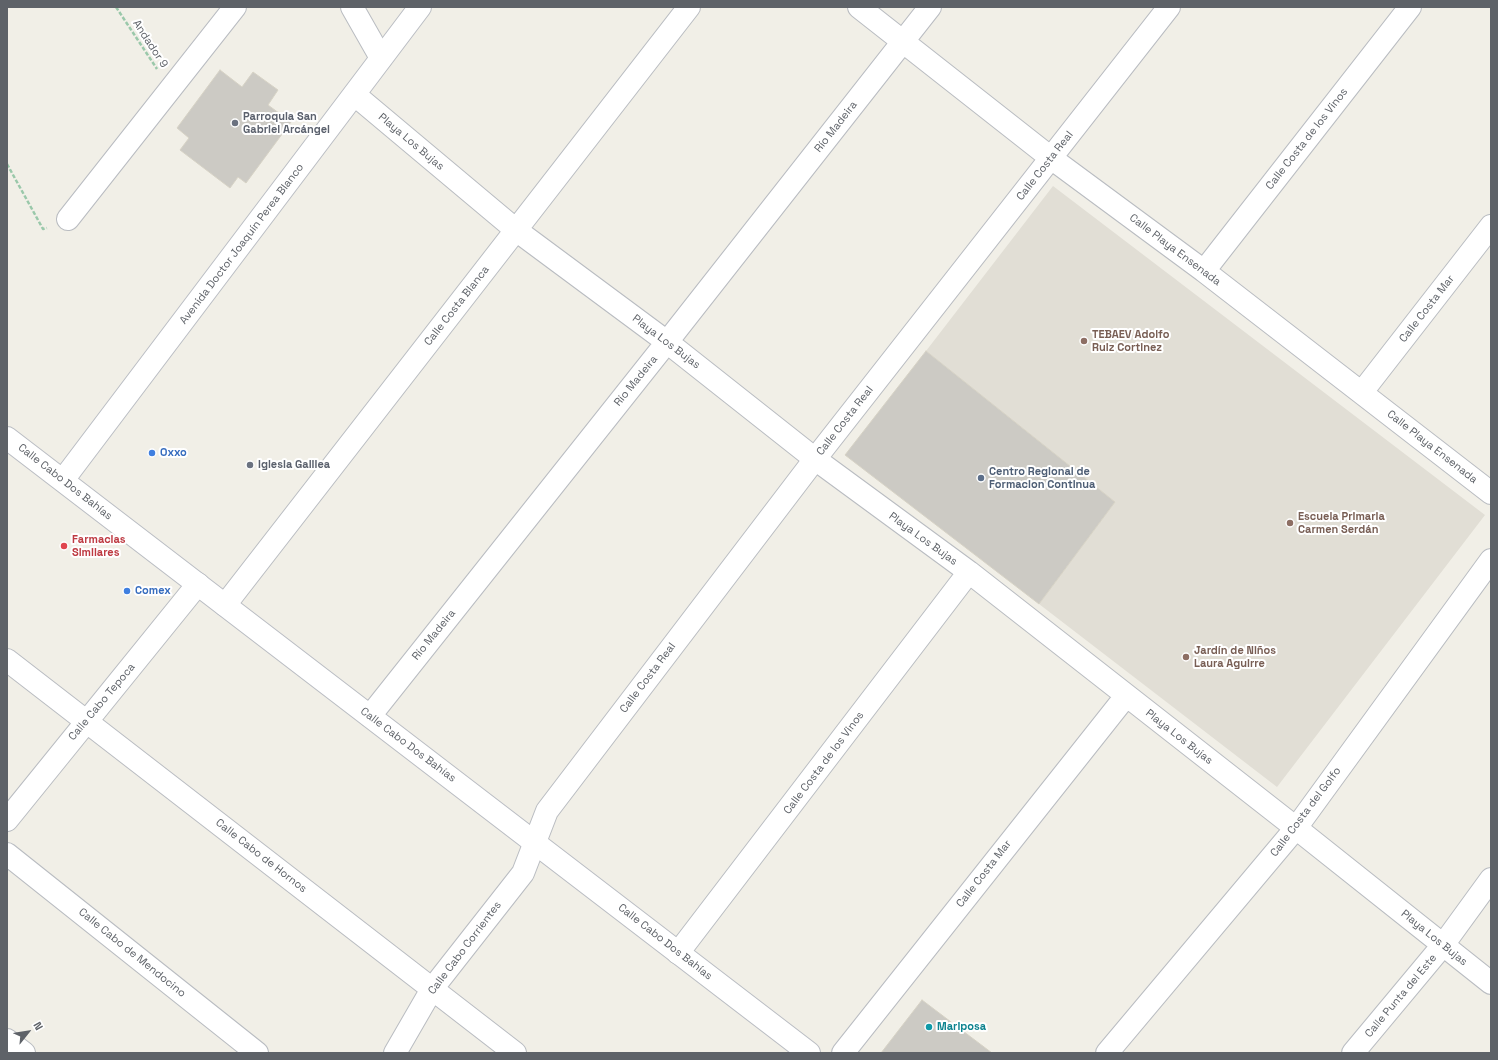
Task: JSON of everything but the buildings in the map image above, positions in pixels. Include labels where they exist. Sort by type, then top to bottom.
[{"type":"street","points":[[68,219],[236,7]]},
{"type":"street","points":[[352,7],[381,58]]},
{"type":"street","name":"Avenida Doctor Joaquín Perea Blanco","points":[[63,480],[420,7]]},
{"type":"street","name":"Calle Costa Blanca","points":[[224,605],[689,7]]},
{"type":"street","name":"Calle Playa Ensenada","points":[[859,7],[1051,158],[1204,271],[1491,493]]},
{"type":"street","name":"Río Madeira","points":[[370,716],[668,342],[930,7]]},
{"type":"street","name":"Calle Costa Real","points":[[536,843],[547,811],[815,459],[1169,7]]},
{"type":"street","name":"Calle Costa de los Vinos","points":[[1204,271],[1410,7]]},
{"type":"street","name":"Playa Los Bujas","points":[[355,95],[516,230],[668,342],[815,459],[970,572],[1491,983]]},
{"type":"street","name":"Calle Costa Mar","points":[[1362,392],[1491,226]]},
{"type":"street","name":"Calle Cabo Dos Bahías","points":[[7,438],[809,1053]]},
{"type":"street","name":"Calle Costa del Golfo","points":[[1107,1053],[1296,828],[1491,560]]},
{"type":"street","name":"Calle Costa de los Vinos","points":[[678,953],[970,572]]},
{"type":"street","name":"Calle Cabo Tepoca","points":[[7,820],[86,720],[198,584]]},
{"type":"street","name":"Calle Cabo de Hornos","points":[[7,660],[515,1053]]},
{"type":"street","name":"Calle Costa Mar","points":[[843,1053],[1126,696]]},
{"type":"street","name":"Calle Cabo Corrientes","points":[[395,1053],[432,989],[523,873],[536,843]]},
{"type":"street","name":"Calle Cabo de Mendocino","points":[[7,854],[258,1053]]},
{"type":"street","name":"Calle Punta del Este","points":[[1352,1053],[1443,945],[1491,880]]},
{"type":"path","name":"Andador 9","points":[[116,7],[170,89]]},
{"type":"path","points":[[7,164],[43,230],[68,219]]},
{"type":"shaded area","points":[[1053,186],[1485,515],[1277,787],[1039,604],[1115,502],[926,351]]},
{"type":"place","name":"Parroquia San Gabriel Arcángel","points":[[235,123]]},
{"type":"place","name":"TEBAEV Adolfo Ruiz Cortinez","points":[[1084,341]]},
{"type":"place","name":"Oxxo","points":[[152,453]]},
{"type":"place","name":"Iglesia Galilea","points":[[250,465]]},
{"type":"place","name":"Centro Regional de Formacion Continua","points":[[981,478]]},
{"type":"place","name":"Escuela Primaria Carmen Serdán","points":[[1290,523]]},
{"type":"place","name":"Farmacias Similares","points":[[64,546]]},
{"type":"place","name":"Comex","points":[[127,591]]},
{"type":"place","name":"Jardín de Niños Laura Aguirre","points":[[1186,657]]},
{"type":"place","name":"Mariposa","points":[[929,1027]]}]
